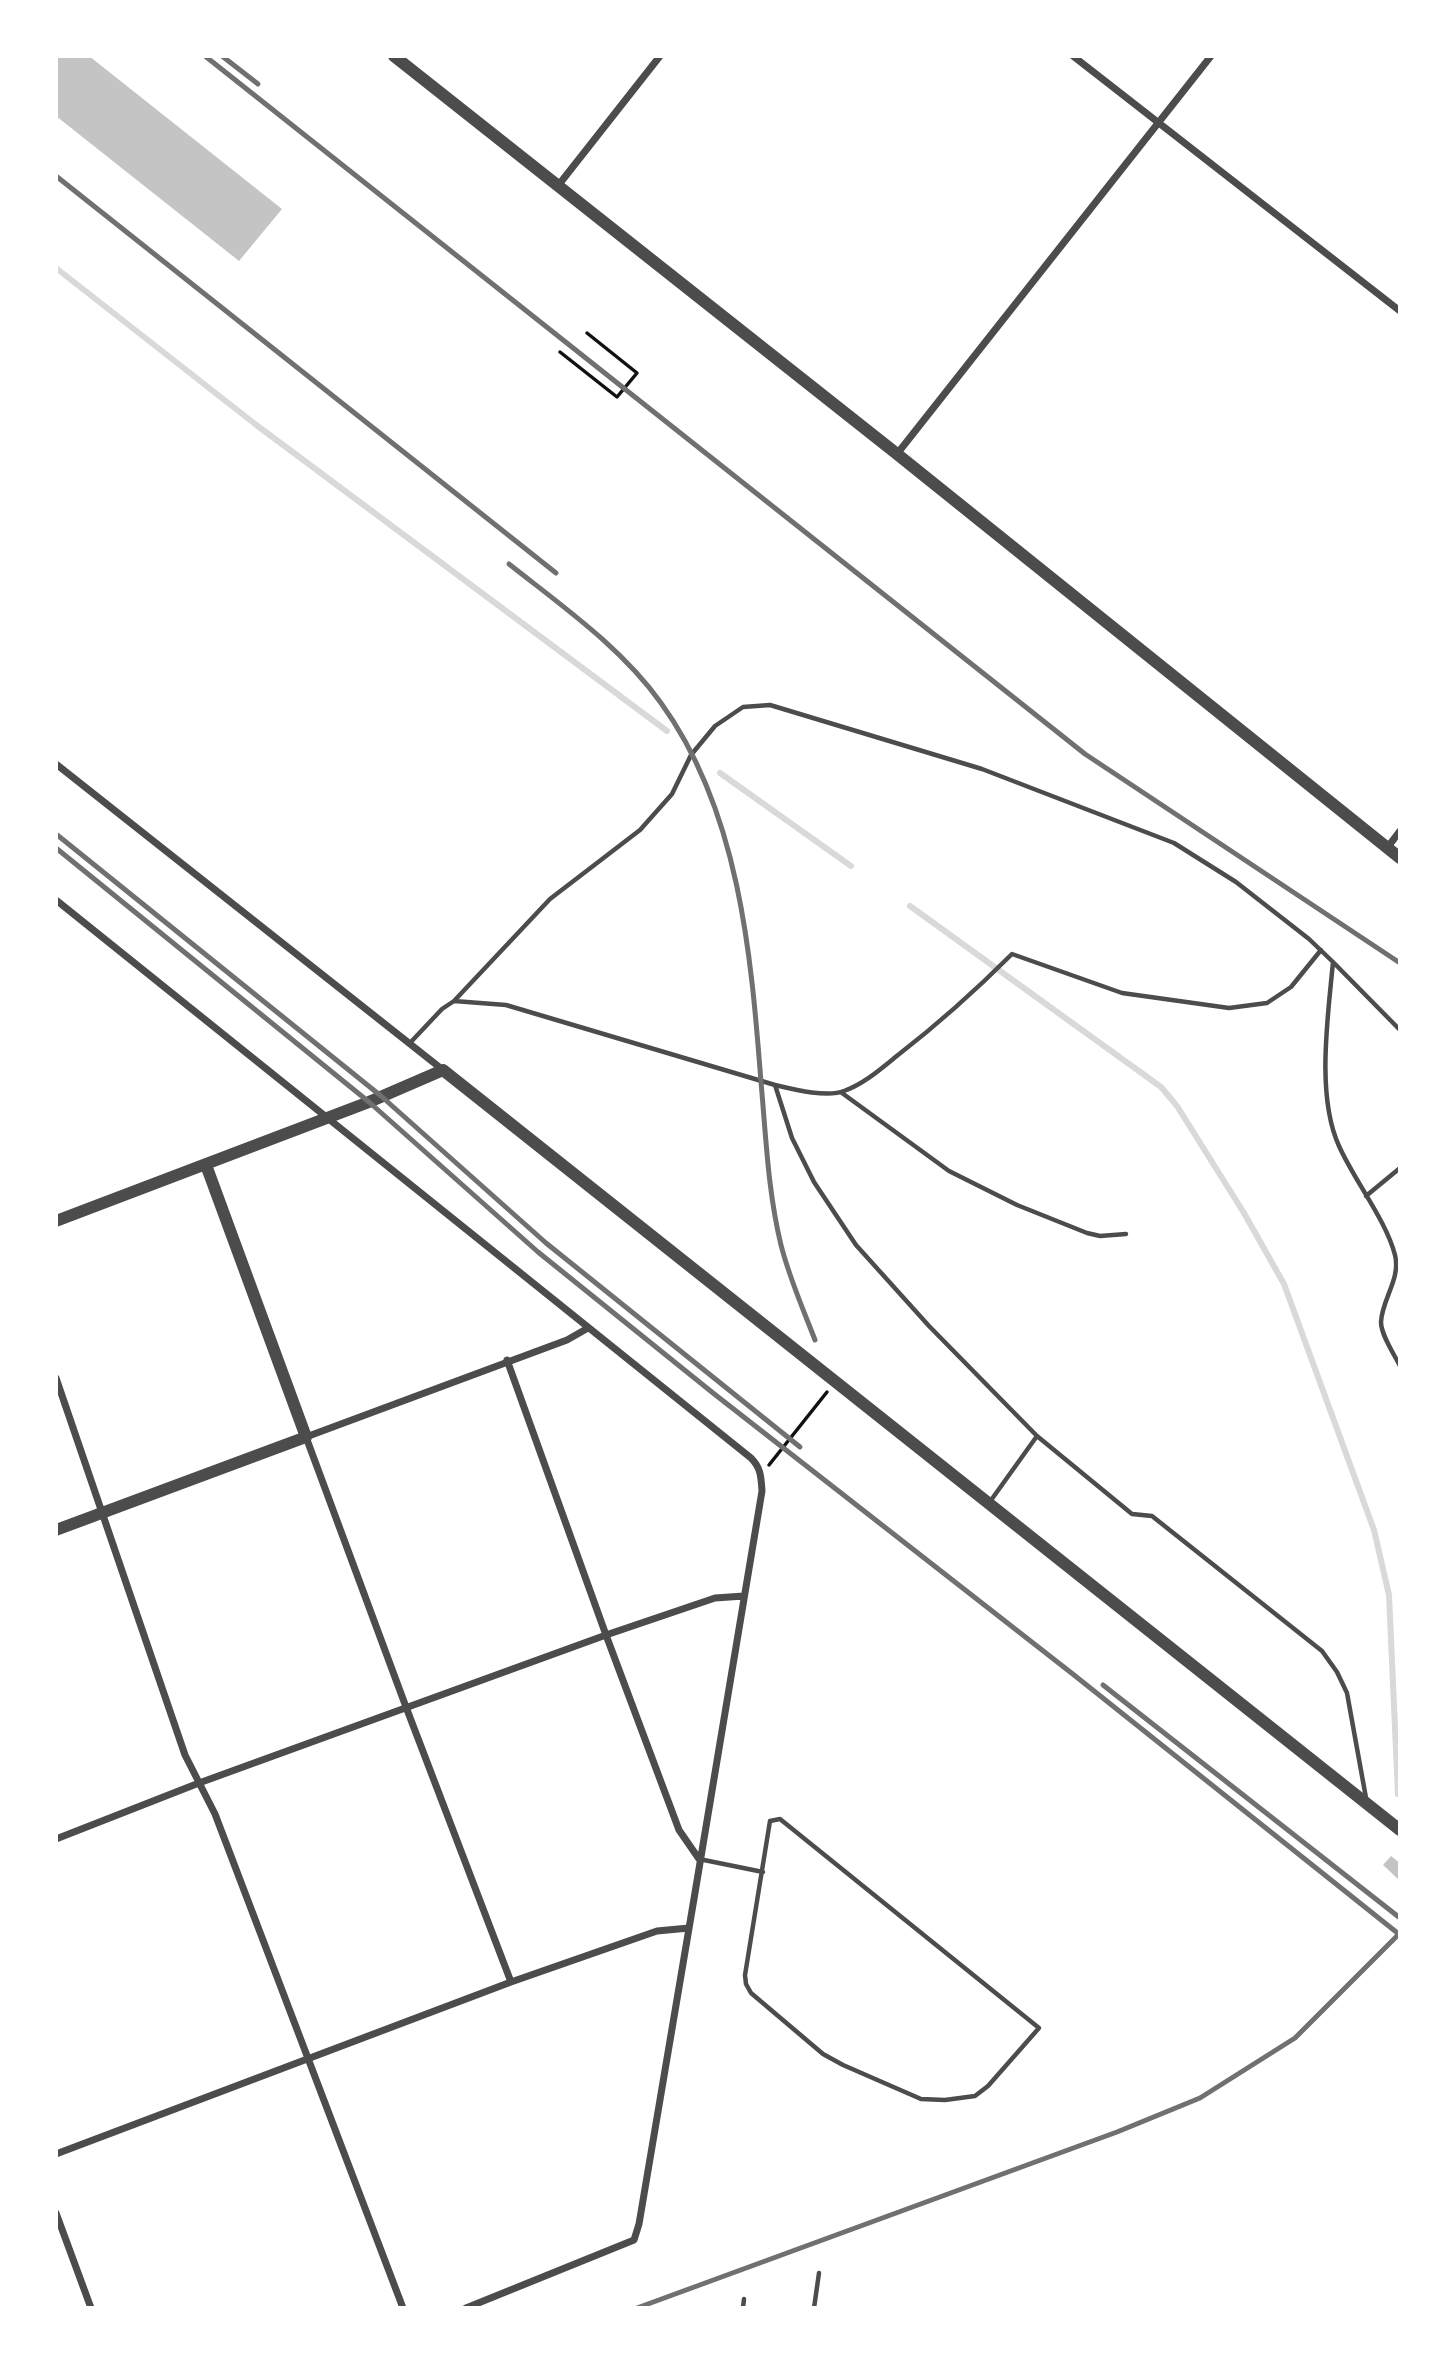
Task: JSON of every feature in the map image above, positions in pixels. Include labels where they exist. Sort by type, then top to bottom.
[{"type":"street","points":[[394,56],[897,454],[1400,858]]},
{"type":"street","points":[[557,187],[660,56]]},
{"type":"street","points":[[1073,56],[1400,311]]},
{"type":"street","points":[[897,454],[1211,56]]},
{"type":"street","points":[[56,764],[1400,1830]]},
{"type":"street","points":[[1387,848],[1400,831]]},
{"type":"street","points":[[56,900],[751,1458],[761,1474],[762,1490],[639,2224],[634,2240],[466,2308]]},
{"type":"street","points":[[56,1221],[206,1165],[443,1070]]},
{"type":"street","points":[[206,1165],[406,1707],[511,1982]]},
{"type":"street","points":[[56,1530],[507,1360],[567,1340],[588,1328]]},
{"type":"street","points":[[507,1360],[679,1830],[699,1859]]},
{"type":"street","points":[[56,1378],[185,1755],[215,1814],[403,2308]]},
{"type":"street","points":[[56,1839],[199,1783],[606,1635],[715,1598],[744,1596]]},
{"type":"street","points":[[56,2154],[511,1982],[657,1931],[689,1928]]},
{"type":"street","points":[[56,2213],[91,2308]]},
{"type":"lane","points":[[410,1044],[550,900],[640,830],[672,794],[691,755],[716,726],[743,707],[770,705],[982,769],[1174,843],[1236,882],[1321,950],[1400,1030]]},
{"type":"lane","points":[[842,1093],[873,1075],[956,1008],[1012,954],[1122,993],[1229,1008],[1267,1003],[1291,987],[1321,950]]},
{"type":"lane","points":[[1333,962],[1326,1030],[1329,1111],[1338,1144],[1395,1257],[1394,1279],[1384,1304],[1381,1325],[1400,1366]]},
{"type":"lane","points":[[454,1001],[506,1005],[775,1084],[808,1091],[842,1093],[949,1171],[1017,1205],[1087,1233],[1100,1236],[1126,1234]]},
{"type":"lane","points":[[775,1084],[792,1138],[814,1182],[856,1245],[929,1326],[1037,1436],[1132,1514],[1152,1516],[1322,1651],[1337,1672],[1347,1693],[1366,1803]]},
{"type":"lane","points":[[1366,1196],[1400,1168]]},
{"type":"lane","points":[[988,1503],[1037,1436]]},
{"type":"lane","points":[[779,1819],[1039,2028],[988,2086],[975,2096],[945,2100],[921,2099],[823,2054],[751,1993],[746,1984],[745,1975],[763,1872],[770,1822],[779,1819]]},
{"type":"lane","points":[[699,1859],[763,1872]]},
{"type":"lane","points":[[814,2308],[820,2273]]},
{"type":"lane","points":[[743,2308],[744,2300]]},
{"type":"path","points":[[560,352],[617,397],[637,373],[587,333]]},
{"type":"path","points":[[761,1474],[835,1382]]},
{"type":"building","points":[[56,56],[89,56],[282,209],[239,261],[56,116]]},
{"type":"building","points":[[1391,1856],[1400,1863],[1398,1879],[1383,1865]]},
{"type":"waterway","points":[[56,268],[255,424],[667,731]]},
{"type":"waterway","points":[[720,773],[851,866]]},
{"type":"waterway","points":[[910,906],[1161,1087],[1177,1106],[1244,1213],[1284,1284],[1374,1530],[1389,1595],[1398,1794]]},
{"type":"railway","points":[[205,56],[1085,754],[1400,963]]},
{"type":"railway","points":[[222,56],[258,84]]},
{"type":"railway","points":[[56,176],[556,573]]},
{"type":"railway","points":[[509,564],[590,628],[645,683],[687,745],[708,790],[724,836],[746,934],[773,1205],[788,1269],[815,1340]]},
{"type":"railway","points":[[56,834],[381,1096],[546,1243],[800,1447]]},
{"type":"railway","points":[[56,848],[369,1102],[538,1252],[1400,1935]]},
{"type":"railway","points":[[1103,1685],[1400,1918]]},
{"type":"railway","points":[[637,2308],[1117,2132],[1200,2098],[1295,2038],[1400,1933]]}]
